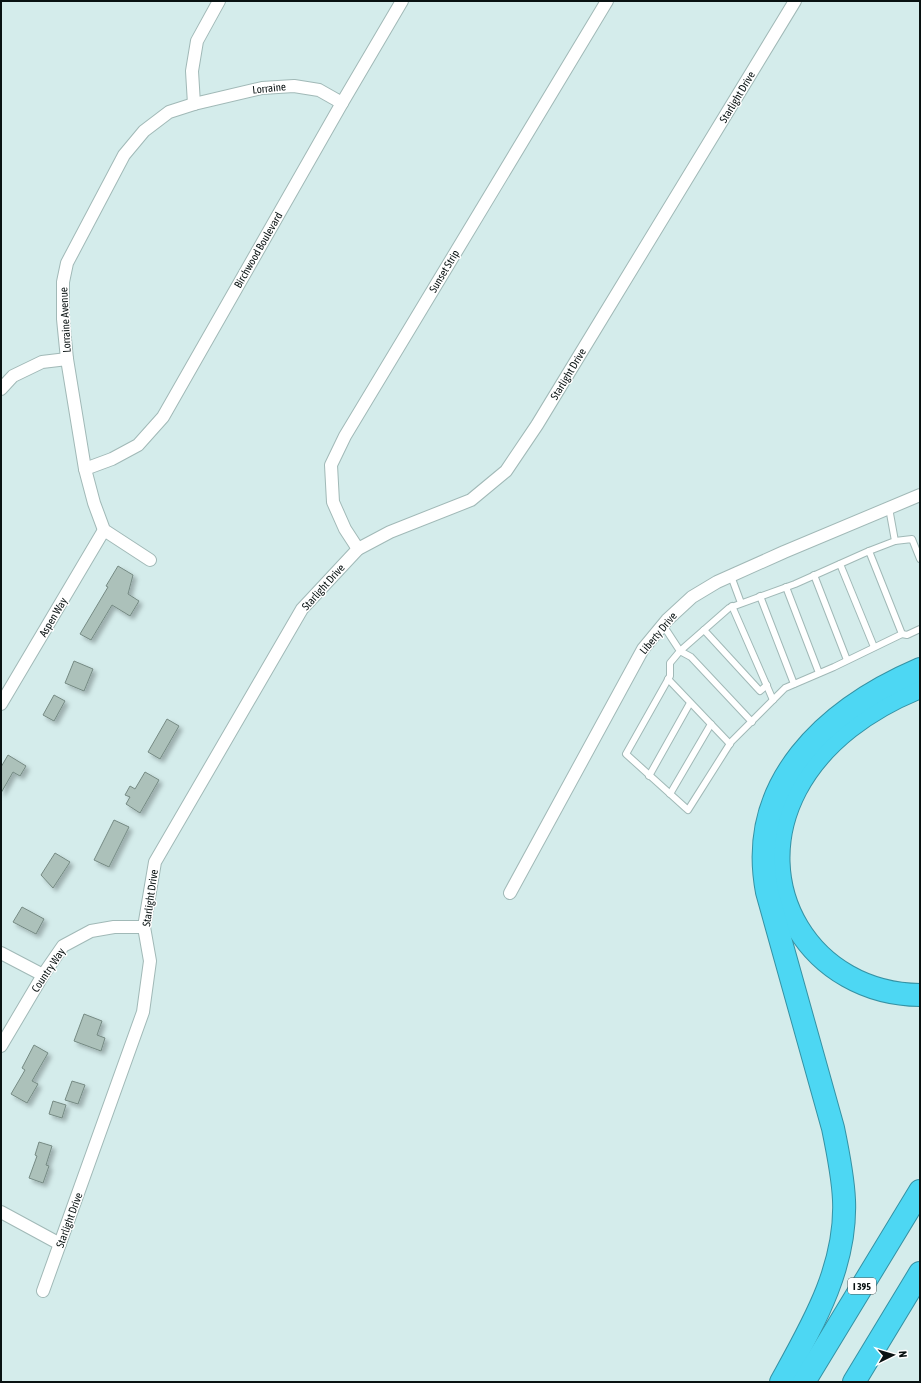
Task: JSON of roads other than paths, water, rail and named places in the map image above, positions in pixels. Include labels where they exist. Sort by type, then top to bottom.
[{"type":"highway","points":[[781,1382],[817,1315],[831,1280],[841,1241],[844,1201],[840,1160],[833,1128],[767,892],[763,860],[765,827],[773,803],[784,779],[797,758],[813,739],[837,717],[859,701],[882,687],[920,669]]},
{"type":"highway","points":[[920,687],[894,698],[866,715],[840,735],[819,756],[802,779],[790,801],[782,826],[778,853],[780,873],[786,902],[800,931],[819,955],[840,972],[866,986],[893,993],[920,995]]},
{"type":"highway","name":"I 395","points":[[804,1382],[920,1191]]},
{"type":"highway","points":[[854,1382],[920,1273]]},
{"type":"highway","points":[[873,1350],[920,1286]]},
{"type":"street","points":[[194,104],[192,71],[197,40],[219,1]]},
{"type":"street","name":"Birchwood Boulevard","points":[[85,469],[112,459],[138,445],[163,417],[342,103],[402,1]]},
{"type":"street","name":"Sunset Strip","points":[[358,549],[345,529],[333,502],[331,465],[345,436],[606,1]]},
{"type":"street","name":"Starlight Drive","points":[[43,1291],[143,1012],[150,961],[144,927],[155,862],[302,609],[358,549],[390,532],[471,500],[506,470],[537,425],[795,1]]},
{"type":"street","name":"Lorraine","points":[[194,104],[262,88],[294,86],[319,90],[342,103]]},
{"type":"street","name":"Lorraine Avenue","points":[[104,530],[94,503],[85,469],[67,359],[63,319],[63,282],[67,263],[124,155],[144,131],[169,112],[194,104]]},
{"type":"street","points":[[1,389],[13,376],[42,362],[67,359]]},
{"type":"street","name":"Liberty Drive","points":[[510,893],[643,649],[663,625],[692,597],[731,576],[920,495]]},
{"type":"street","points":[[104,530],[150,560]]},
{"type":"street","name":"Aspen Way","points":[[1,704],[104,530]]},
{"type":"street","name":"Country Way","points":[[1,1046],[43,975],[63,946],[91,931],[114,927],[144,927]]},
{"type":"street","points":[[1,953],[43,975]]},
{"type":"street","points":[[1,1212],[60,1244]]},
{"type":"lane","points":[[889,508],[895,541]]},
{"type":"lane","points":[[920,559],[912,539],[895,541],[786,587],[732,606],[680,651],[670,663],[670,676],[626,754],[688,810],[730,744],[785,688],[902,634],[907,635],[920,630]]},
{"type":"lane","points":[[869,551],[902,634]]},
{"type":"lane","points":[[840,564],[874,647]]},
{"type":"lane","points":[[814,575],[847,660]]},
{"type":"lane","points":[[731,576],[741,603]]},
{"type":"lane","points":[[786,587],[819,673]]},
{"type":"lane","points":[[760,596],[794,684]]},
{"type":"lane","points":[[732,606],[773,700]]},
{"type":"lane","points":[[663,625],[680,651],[691,657],[752,722]]},
{"type":"lane","points":[[704,630],[760,690],[767,685]]},
{"type":"lane","points":[[668,680],[730,744]]},
{"type":"lane","points":[[649,776],[690,703]]},
{"type":"lane","points":[[670,794],[711,724]]}]
